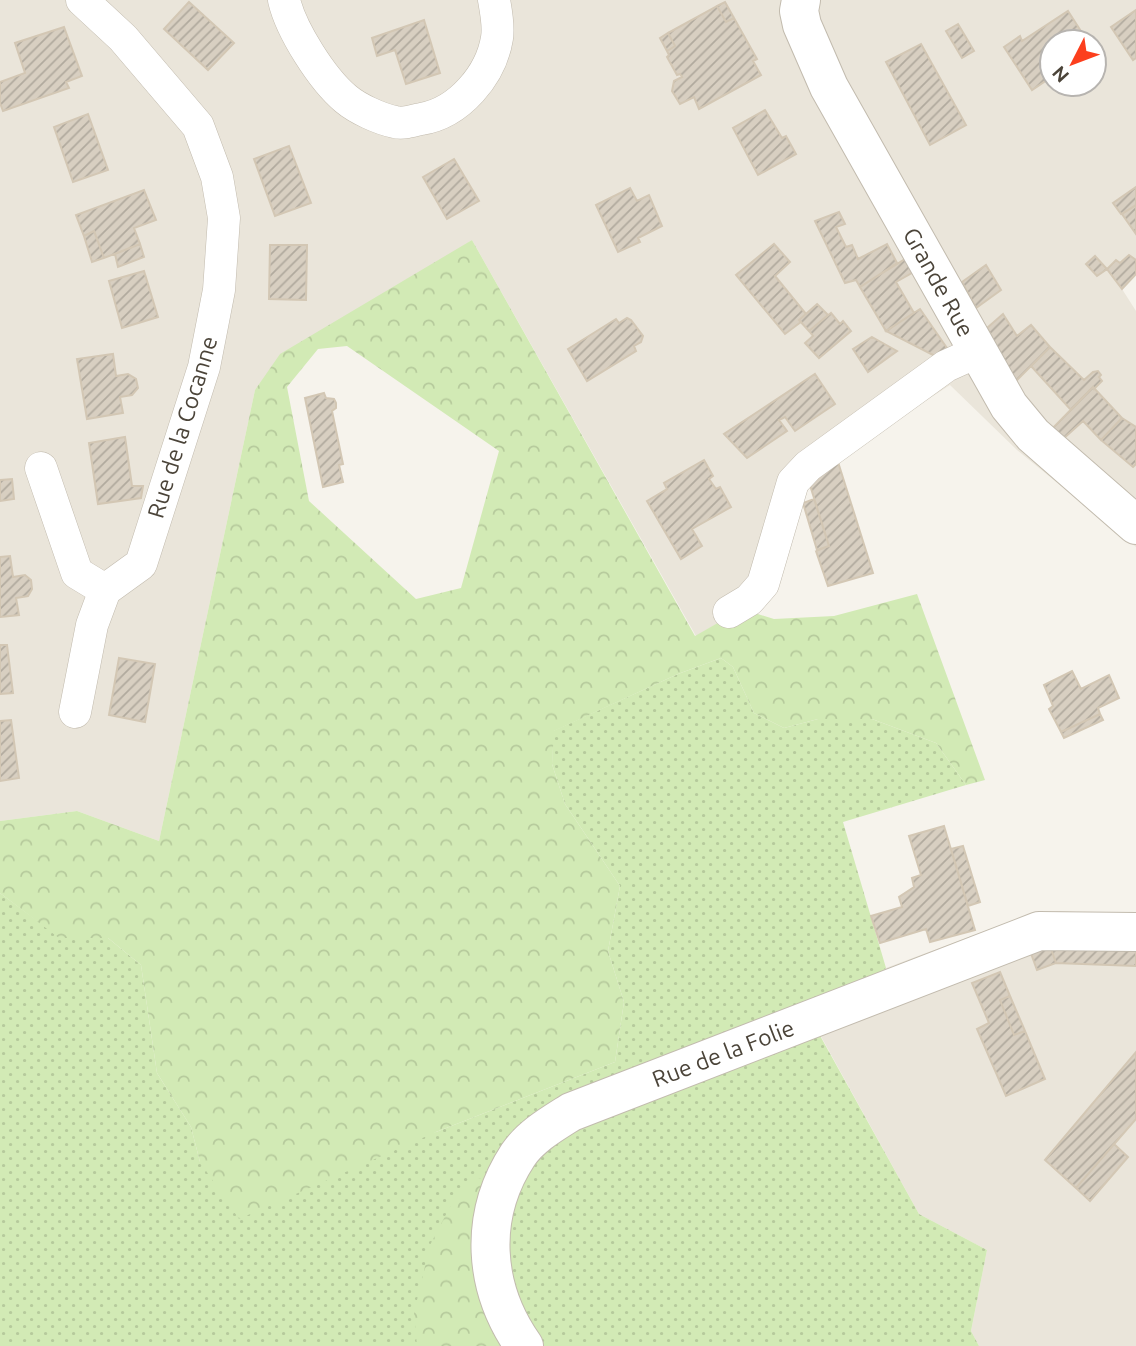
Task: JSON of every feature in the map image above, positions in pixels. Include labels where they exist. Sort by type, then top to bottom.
[{"type":"street","name":"Rue de la Cocanne","points":[[82,0],[123,38],[198,126],[217,177],[225,218],[219,290],[204,367],[141,564],[105,590]]},
{"type":"street","points":[[284,0],[288,19],[313,59],[346,100],[397,123],[427,118],[447,111],[472,90],[487,65],[497,37],[494,0]]},
{"type":"street","name":"Grande Rue","points":[[801,0],[799,11],[802,24],[829,87],[939,281],[962,359],[1009,406],[1033,435],[1136,525]]},
{"type":"street","points":[[729,612],[749,600],[763,584],[793,482],[802,472],[962,359]]},
{"type":"street","points":[[41,468],[77,573],[105,590],[92,625],[75,712]]},
{"type":"street","name":"Rue de la Folie","points":[[524,1346],[511,1328],[495,1288],[489,1253],[494,1213],[503,1181],[519,1154],[543,1129],[571,1112],[1039,931],[1136,932]]},
{"type":"shaded area","points":[[0,0],[1136,0],[1136,274],[1122,289],[1136,311],[1136,547],[1017,450],[950,385],[799,483],[742,609],[696,636],[472,240],[255,390],[159,841],[77,811],[0,821]]},
{"type":"shaded area","points":[[1060,911],[1136,916],[1136,1346],[979,1346],[971,1331],[987,1250],[919,1214],[818,1031],[886,968],[1027,915]]},
{"type":"green space","points":[[472,240],[695,636],[742,609],[774,619],[834,616],[917,594],[985,780],[966,785],[936,743],[872,719],[818,719],[784,728],[754,713],[733,667],[721,658],[678,674],[554,731],[552,764],[565,804],[620,886],[608,951],[624,1002],[615,1062],[436,1132],[239,1219],[200,1162],[191,1127],[157,1073],[141,965],[108,938],[59,938],[0,893],[0,821],[77,811],[159,841],[255,390],[280,354]],"holes":[[[347,346],[499,451],[461,588],[416,599],[309,501],[287,387],[318,349]]]},
{"type":"green space","points":[[721,658],[733,667],[754,713],[784,728],[818,719],[872,719],[936,743],[966,785],[843,822],[886,968],[818,1032],[919,1214],[987,1250],[971,1331],[979,1346],[0,1346],[0,893],[59,937],[108,938],[141,965],[157,1073],[191,1127],[200,1162],[436,1132],[615,1062],[624,1002],[608,951],[620,886],[565,804],[552,764],[553,731],[678,674]]},
{"type":"green space","points":[[476,1178],[493,1179],[509,1346],[417,1346],[414,1313],[430,1245],[452,1203]]},
{"type":"building","points":[[189,2],[234,43],[208,70],[164,29]]},
{"type":"building","points":[[725,2],[734,18],[726,22],[717,6]]},
{"type":"building","points":[[717,6],[726,22],[734,18],[757,59],[753,61],[761,75],[699,109],[694,97],[680,104],[672,91],[674,81],[682,77],[677,75],[667,57],[667,51],[675,46],[668,33]]},
{"type":"building","points":[[1136,10],[1136,58],[1133,60],[1111,27]]},
{"type":"building","points":[[1068,11],[1079,28],[1042,28]]},
{"type":"building","points":[[424,20],[440,73],[406,84],[395,50],[377,56],[372,38]]},
{"type":"building","points":[[958,24],[974,51],[962,58],[946,31]]},
{"type":"building","points":[[64,27],[82,76],[66,82],[69,88],[3,111],[0,103],[0,82],[25,73],[15,43]]},
{"type":"building","points":[[1038,31],[1038,86],[1032,90],[1004,47],[1020,36],[1022,41]]},
{"type":"building","points":[[668,33],[675,46],[667,51],[660,38]]},
{"type":"building","points":[[921,44],[966,125],[930,145],[886,62]]},
{"type":"building","points":[[765,110],[782,138],[786,136],[796,154],[758,175],[733,128]]},
{"type":"building","points":[[88,114],[108,170],[73,182],[54,127]]},
{"type":"building","points":[[289,146],[311,203],[275,216],[254,159]]},
{"type":"building","points":[[454,159],[479,201],[447,219],[423,177]]},
{"type":"building","points":[[1136,187],[1136,205],[1121,214],[1113,203]]},
{"type":"building","points":[[630,188],[637,201],[649,195],[662,226],[638,238],[640,242],[618,252],[596,205]]},
{"type":"building","points":[[144,190],[156,220],[134,228],[140,244],[104,258],[94,231],[84,236],[76,215]]},
{"type":"building","points":[[1136,205],[1136,234],[1122,214]]},
{"type":"building","points":[[839,212],[845,224],[836,227],[846,247],[852,245],[858,259],[887,244],[897,263],[860,287],[856,280],[845,283],[815,221]]},
{"type":"building","points":[[94,231],[104,258],[92,262],[84,236]]},
{"type":"building","points":[[140,244],[144,257],[118,267],[115,254]]},
{"type":"building","points":[[774,244],[790,262],[775,276],[806,314],[799,320],[801,322],[785,334],[736,275]]},
{"type":"building","points":[[270,245],[307,245],[306,300],[269,299]]},
{"type":"building","points":[[1129,255],[1136,260],[1136,274],[1122,289],[1107,269],[1116,260],[1120,263]]},
{"type":"building","points":[[910,256],[917,270],[896,282],[914,313],[886,331],[860,287]]},
{"type":"building","points":[[1095,256],[1107,269],[1097,276],[1086,264]]},
{"type":"building","points":[[986,265],[1001,290],[976,308],[962,282]]},
{"type":"building","points":[[144,271],[158,317],[122,328],[109,281]]},
{"type":"building","points":[[817,304],[828,315],[809,331],[799,320]]},
{"type":"building","points":[[920,309],[949,351],[939,358],[886,331]]},
{"type":"building","points":[[831,313],[840,324],[843,321],[851,331],[819,358],[805,343],[813,336],[809,331]]},
{"type":"building","points":[[1003,314],[1017,336],[1031,325],[1050,347],[1015,382],[987,328]]},
{"type":"building","points":[[627,318],[643,336],[641,342],[634,346],[636,351],[587,381],[568,349],[616,319],[619,323]]},
{"type":"building","points":[[872,337],[897,351],[868,372],[853,349]]},
{"type":"building","points":[[1050,347],[1084,380],[1093,372],[1098,371],[1101,375],[1099,377],[1102,381],[1071,410],[1031,366]]},
{"type":"building","points":[[113,354],[116,376],[128,374],[136,379],[138,388],[132,395],[120,397],[123,413],[87,419],[77,359]]},
{"type":"building","points":[[815,374],[835,404],[795,431],[785,417],[779,420],[787,431],[747,458],[724,434]]},
{"type":"building","points":[[1093,387],[1122,418],[1101,440],[1083,421],[1062,440],[1051,430]]},
{"type":"building","points":[[324,393],[326,398],[334,399],[336,403],[336,408],[332,411],[343,464],[339,465],[343,482],[323,487],[305,398]]},
{"type":"building","points":[[1122,418],[1136,427],[1136,464],[1133,467],[1101,440]]},
{"type":"building","points":[[125,437],[132,486],[143,486],[141,498],[98,504],[89,443]]},
{"type":"building","points":[[704,460],[713,476],[709,479],[716,489],[720,487],[731,507],[692,529],[702,546],[681,559],[647,501],[667,489],[664,483]]},
{"type":"building","points":[[838,462],[873,573],[828,586],[816,551],[829,546],[809,482]]},
{"type":"building","points":[[12,479],[14,499],[0,501],[0,480]]},
{"type":"building","points":[[814,499],[829,546],[817,550],[803,503]]},
{"type":"building","points":[[10,556],[13,577],[25,575],[31,580],[32,589],[28,596],[16,598],[19,615],[0,617],[0,557]]},
{"type":"building","points":[[0,645],[7,645],[13,693],[0,694]]},
{"type":"building","points":[[119,658],[155,664],[145,722],[109,715]]},
{"type":"building","points":[[1072,671],[1081,689],[1109,675],[1119,698],[1098,708],[1100,714],[1061,732],[1049,709],[1053,706],[1044,685]]},
{"type":"building","points":[[1100,714],[1103,720],[1064,738],[1061,732]]},
{"type":"building","points":[[11,720],[19,778],[0,781],[0,721]]},
{"type":"building","points":[[944,826],[975,930],[930,942],[926,929],[880,943],[871,916],[902,907],[899,897],[914,887],[912,878],[921,875],[909,836]]},
{"type":"building","points":[[963,846],[980,902],[968,906],[951,849]]},
{"type":"building","points":[[1049,943],[1136,943],[1136,966],[1056,963]]},
{"type":"building","points":[[1049,943],[1056,963],[1037,970],[1029,948]]},
{"type":"building","points":[[1000,972],[1010,996],[1000,1000],[1014,1035],[1025,1031],[1045,1079],[1006,1096],[977,1029],[989,1023],[972,983]]},
{"type":"building","points":[[1010,996],[1025,1031],[1014,1035],[1000,1000]]},
{"type":"building","points":[[1136,1052],[1136,1119],[1076,1188],[1045,1160]]},
{"type":"building","points":[[1114,1144],[1128,1157],[1090,1201],[1076,1188]]}]
